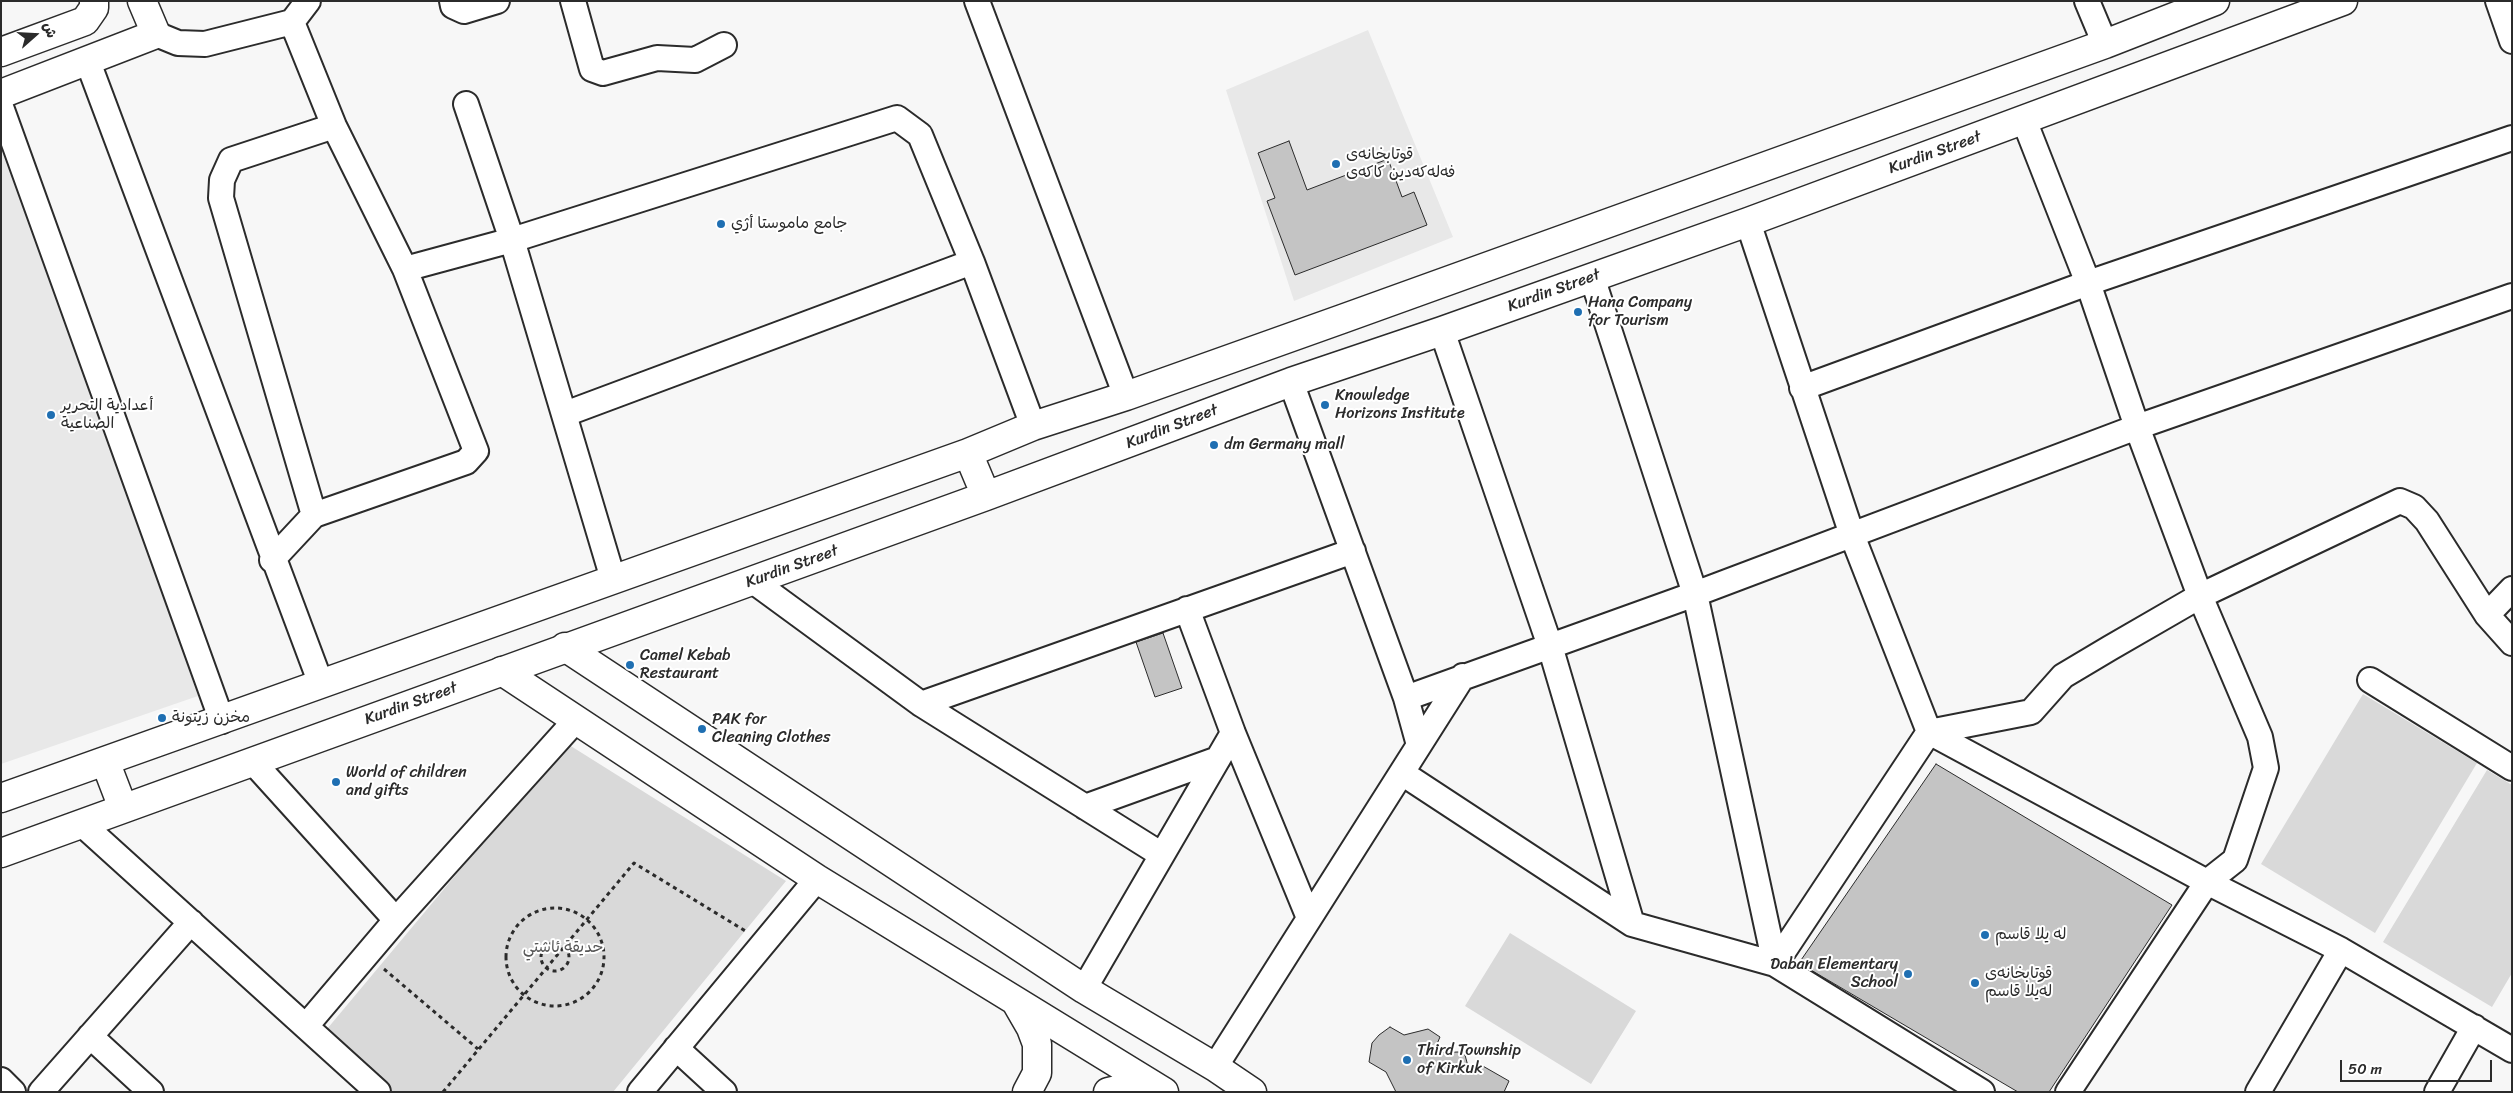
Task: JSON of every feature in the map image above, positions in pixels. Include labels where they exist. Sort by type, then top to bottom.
[{"type":"main road","points":[[1,52],[85,21],[94,8],[94,1]]},
{"type":"main road","points":[[1,94],[88,62],[156,34],[142,1]]},
{"type":"main road","points":[[1,798],[222,721],[612,579],[968,454],[1033,426],[1126,396],[2105,44],[2215,1]]},
{"type":"main road","name":"Kurdin Street","points":[[1,853],[986,496],[1291,382],[1442,331],[1748,222],[2343,1]]},
{"type":"main road","points":[[968,454],[986,496]]},
{"type":"main road","points":[[565,647],[1084,989],[1215,1067],[1252,1092]]},
{"type":"main road","points":[[502,671],[817,879],[1160,1090]]},
{"type":"main road","points":[[105,761],[123,808]]},
{"type":"main road","points":[[1015,1001],[1031,1028],[1037,1044],[1037,1073],[1027,1092]]},
{"type":"main road","points":[[1108,1092],[1129,1087],[1160,1090]]},
{"type":"street","points":[[156,34],[178,43],[205,44],[292,22],[308,1]]},
{"type":"street","points":[[452,1],[453,6],[464,11],[497,1]]},
{"type":"street","points":[[573,1],[592,69],[603,73],[657,58],[695,60],[724,45]]},
{"type":"street","points":[[977,1],[1126,396]]},
{"type":"street","points":[[2087,1],[2105,44]]},
{"type":"street","points":[[2498,1],[2512,41]]},
{"type":"street","points":[[272,560],[314,515],[466,462],[476,451],[405,269],[334,126],[292,22]]},
{"type":"street","points":[[88,62],[272,560],[321,684]]},
{"type":"street","points":[[466,104],[512,240],[565,414],[612,579]]},
{"type":"street","points":[[1,107],[222,721]]},
{"type":"street","points":[[405,269],[512,240],[897,118],[920,135],[972,262],[1033,426]]},
{"type":"street","points":[[2024,120],[2088,282],[2137,427],[2200,596],[2260,737],[2266,768],[2235,860],[2207,882],[2068,1092]]},
{"type":"street","points":[[314,515],[220,198],[222,180],[231,160],[334,126]]},
{"type":"street","points":[[1802,388],[2088,282],[2512,138]]},
{"type":"street","points":[[1748,222],[1852,535],[1929,732],[2207,882],[2341,950],[2512,1050]]},
{"type":"street","points":[[565,414],[972,262]]},
{"type":"street","points":[[1592,278],[1695,594],[1775,964]]},
{"type":"street","points":[[1406,698],[1695,594],[2137,427],[2512,296]]},
{"type":"street","points":[[1442,331],[1550,646],[1632,924]]},
{"type":"street","points":[[1291,382],[1406,698],[1419,745]]},
{"type":"street","points":[[1775,964],[1929,732],[2031,712],[2062,676],[2200,596],[2400,502],[2414,507],[2427,521],[2487,615],[2512,643]]},
{"type":"street","points":[[921,704],[1352,551]]},
{"type":"street","points":[[753,581],[921,704],[1162,855]]},
{"type":"street","points":[[2487,615],[2512,589]]},
{"type":"street","points":[[1187,609],[1234,733],[1309,918]]},
{"type":"street","points":[[1215,1067],[1463,676]]},
{"type":"street","points":[[2370,680],[2512,768]]},
{"type":"street","points":[[306,1026],[396,920],[575,721]]},
{"type":"street","points":[[1084,989],[1234,733]]},
{"type":"street","points":[[1085,807],[1218,759]]},
{"type":"street","points":[[253,762],[396,920]]},
{"type":"street","points":[[1402,773],[1632,924],[1775,964],[1982,1092]]},
{"type":"street","points":[[82,824],[378,1092]]},
{"type":"street","points":[[640,1092],[817,879]]},
{"type":"street","points":[[41,1092],[191,922]]},
{"type":"street","points":[[2258,1092],[2341,950]]},
{"type":"street","points":[[2437,1092],[2474,1027]]},
{"type":"street","points":[[90,1036],[151,1092]]},
{"type":"street","points":[[676,1048],[724,1092]]},
{"type":"street","points":[[1,1080],[14,1092]]},
{"type":"path","points":[[443,1092],[634,863],[765,942]]},
{"type":"path","points":[[550,908],[569,910],[587,920],[598,933],[604,954],[602,973],[593,988],[581,999],[564,1006],[550,1006],[524,995],[513,981],[506,957],[512,935],[519,924],[534,913],[550,908]]},
{"type":"path","points":[[556,943],[564,947],[569,956],[565,968],[554,972],[546,968],[541,956],[547,946],[556,943]]},
{"type":"path","points":[[367,955],[478,1049]]},
{"type":"shaded area","name":"قوتابخانەی فەلەکەدین کاکەی","points":[[1368,30],[1453,237],[1294,301],[1226,90]]},
{"type":"shaded area","name":"أعدادية التحرير الصناعية","points":[[1,135],[198,696],[1,764]]},
{"type":"green space","points":[[2363,694],[2477,763],[2375,933],[2261,864]]},
{"type":"green space","name":"حديقة ئاشتي","points":[[566,743],[786,881],[613,1092],[390,1092],[322,1035]]},
{"type":"green space","points":[[2487,770],[2512,785],[2512,973],[2492,1007],[2383,942]]},
{"type":"green space","points":[[1510,933],[1636,1011],[1591,1084],[1465,1006]]},
{"type":"building","points":[[1289,141],[1307,190],[1388,159],[1402,197],[1414,192],[1427,225],[1295,275],[1267,201],[1275,198],[1258,153]]},
{"type":"building","points":[[1163,633],[1182,688],[1155,697],[1136,642]]},
{"type":"building","name":"له يلا قاسم","points":[[1936,764],[2172,905],[2049,1092],[2018,1092],[1799,963]]},
{"type":"building","name":"Third Township of Kirkuk","points":[[1390,1027],[1404,1035],[1428,1029],[1440,1037],[1433,1053],[1458,1052],[1465,1055],[1469,1070],[1481,1065],[1509,1081],[1504,1092],[1396,1092],[1386,1072],[1369,1062],[1372,1043]]},
{"type":"place","name":"قوتابخانەی فەلەکەدین کاکەی","points":[[1336,164]]},
{"type":"place","name":"جامع ماموستا أژي","points":[[721,224]]},
{"type":"place","name":"Hana Company for Tourism","points":[[1578,312]]},
{"type":"place","name":"Knowledge Horizons Institute","points":[[1325,405]]},
{"type":"place","name":"أعدادية التحرير الصناعية","points":[[51,415]]},
{"type":"place","name":"dm Germany mall","points":[[1214,445]]},
{"type":"place","name":"Camel Kebab Restaurant","points":[[630,665]]},
{"type":"place","name":"مخزن زيتونة","points":[[162,718]]},
{"type":"place","name":"PAK for Cleaning Clothes","points":[[702,729]]},
{"type":"place","name":"World of children and gifts","points":[[336,782]]},
{"type":"place","name":"له يلا قاسم","points":[[1985,935]]},
{"type":"place","name":"Daban Elementary School","points":[[1908,974]]},
{"type":"place","name":"قوتابخانەی لەیلا قاسم","points":[[1975,983]]},
{"type":"place","name":"Third Township of Kirkuk","points":[[1407,1060]]}]
